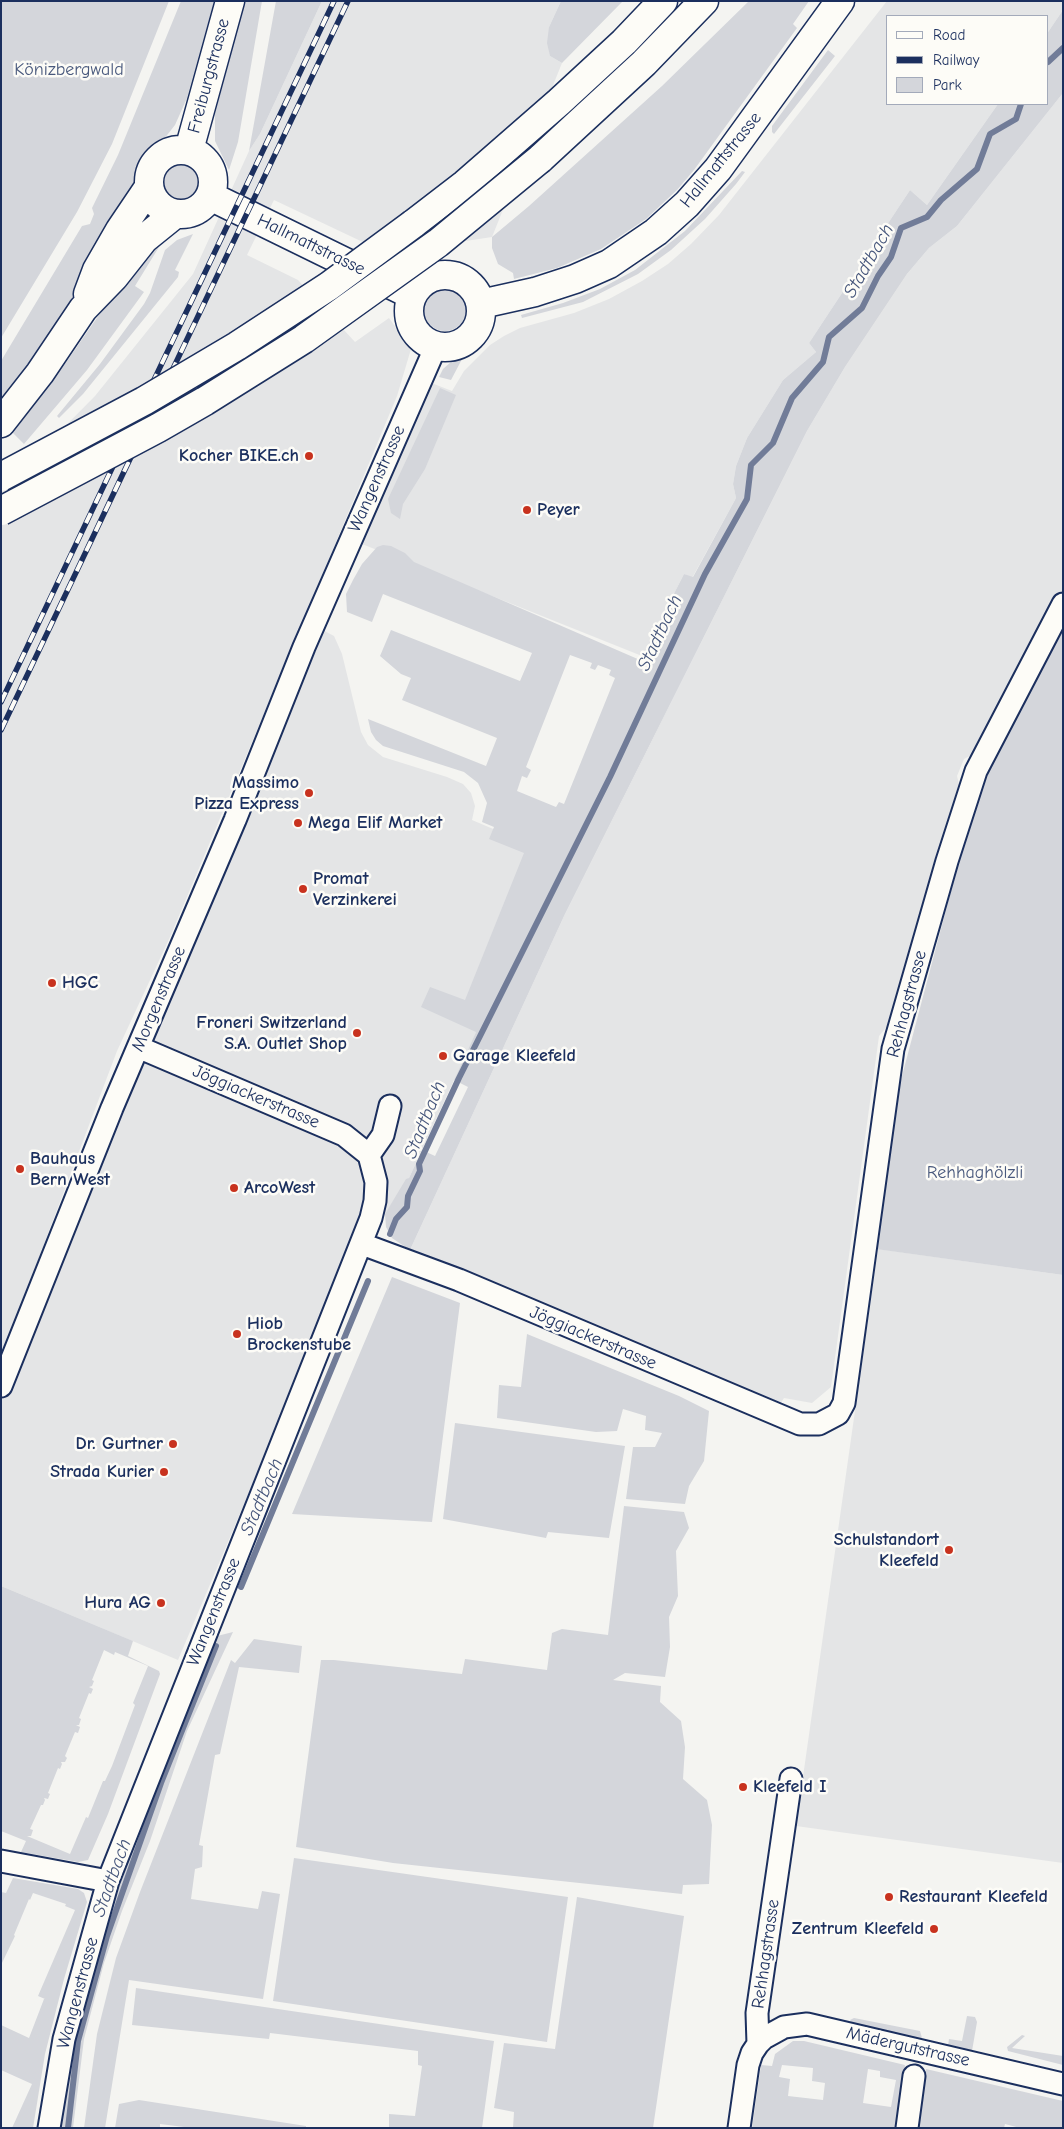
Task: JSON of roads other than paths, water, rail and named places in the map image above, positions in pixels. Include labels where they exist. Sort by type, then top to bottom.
[{"type":"main road","name":"Freiburgstrasse","points":[[189,150],[230,1]]},
{"type":"main road","points":[[1,477],[160,392],[237,346],[315,295],[428,213],[559,102],[624,42],[663,1]]},
{"type":"main road","points":[[1,511],[174,419],[304,339],[438,243],[540,159],[638,70],[704,1]]},
{"type":"main road","name":"Hallmattstrasse","points":[[481,304],[535,292],[575,279],[609,264],[656,232],[687,204],[718,169],[840,1]]},
{"type":"main road","points":[[1,423],[40,373],[83,309],[114,277],[144,240],[175,214],[193,212],[204,205],[210,196],[213,184],[209,166],[201,156],[189,150],[177,149],[160,157],[151,169],[149,187],[120,230],[97,270],[83,309]]},
{"type":"main road","points":[[149,187],[158,205],[175,214]]},
{"type":"main road","name":"Hallmattstrasse","points":[[210,196],[412,295]]},
{"type":"main road","points":[[442,274],[461,278],[472,286],[481,304],[480,320],[473,335],[460,344],[444,347],[436,346],[420,338],[414,330],[408,313],[412,295],[424,280],[442,274]]},
{"type":"street","name":"Wangenstrasse","points":[[318,613],[436,346]]},
{"type":"street","name":"Rehhagstrasse","points":[[825,1422],[838,1414],[844,1403],[893,1049],[946,861],[976,770],[1063,604]]},
{"type":"street","name":"Morgenstrasse","points":[[1,1386],[138,1047],[235,820],[318,613]]},
{"type":"street","name":"Jöggiackerstrasse","points":[[138,1047],[344,1136],[369,1155]]},
{"type":"street","points":[[369,1155],[383,1135],[390,1106]]},
{"type":"street","name":"Wangenstrasse","points":[[49,2128],[64,2039],[108,1881],[374,1210],[376,1192],[374,1172],[369,1155]]},
{"type":"street","name":"Jöggiackerstrasse","points":[[362,1244],[459,1280],[805,1426],[825,1422]]},
{"type":"street","name":"Rehhagstrasse","points":[[740,2128],[748,2065],[752,2053],[758,2044],[757,2013],[791,1779]]},
{"type":"street","points":[[1,1861],[108,1881]]},
{"type":"street","name":"Mädergutstrasse","points":[[758,2044],[764,2038],[784,2027],[807,2024],[1063,2084]]},
{"type":"street","points":[[907,2128],[914,2076]]},
{"type":"waterway","name":"Stadtbach","points":[[1049,61],[1063,48]]},
{"type":"waterway","name":"Stadtbach","points":[[390,1234],[396,1219],[407,1207],[408,1196],[420,1171],[419,1164],[459,1078],[610,777],[705,574],[747,499],[751,465],[773,443],[792,398],[823,362],[829,337],[862,308],[878,276],[891,257],[901,228],[927,217],[941,200],[977,169],[990,134],[1016,119],[1021,105]]},
{"type":"waterway","name":"Stadtbach","points":[[241,1587],[368,1281]]},
{"type":"waterway","name":"Stadtbach","points":[[68,2128],[78,2041],[107,1936],[161,1783],[216,1646]]},
{"type":"railway","points":[[1,702],[334,1]]},
{"type":"railway","points":[[1,730],[348,1]]},
{"type":"place","name":"Kocher BIKE.ch","points":[[309,456]]},
{"type":"place","name":"Peyer","points":[[527,510]]},
{"type":"place","name":"Massimo Pizza Express","points":[[309,793]]},
{"type":"place","name":"Mega Elif Market","points":[[298,823]]},
{"type":"place","name":"Promat Verzinkerei","points":[[303,889]]},
{"type":"place","name":"HGC","points":[[52,983]]},
{"type":"place","name":"Froneri Switzerland S.A. Outlet Shop","points":[[357,1033]]},
{"type":"place","name":"Garage Kleefeld","points":[[443,1056]]},
{"type":"place","name":"Bauhaus Bern West","points":[[20,1169]]},
{"type":"place","name":"ArcoWest","points":[[234,1188]]},
{"type":"place","name":"Hiob Brockenstube","points":[[237,1334]]},
{"type":"place","name":"Dr. Gurtner","points":[[173,1444]]},
{"type":"place","name":"Strada Kurier","points":[[164,1472]]},
{"type":"place","name":"Schulstandort Kleefeld","points":[[949,1550]]},
{"type":"place","name":"Hura AG","points":[[161,1603]]},
{"type":"place","name":"Kleefeld I","points":[[743,1787]]},
{"type":"place","name":"Restaurant Kleefeld","points":[[889,1897]]},
{"type":"place","name":"Zentrum Kleefeld","points":[[934,1929]]},
{"type":"park label","name":"Könizbergwald","points":[[69,70]]},
{"type":"park label","name":"Rehhaghölzli","points":[[975,1173]]}]
